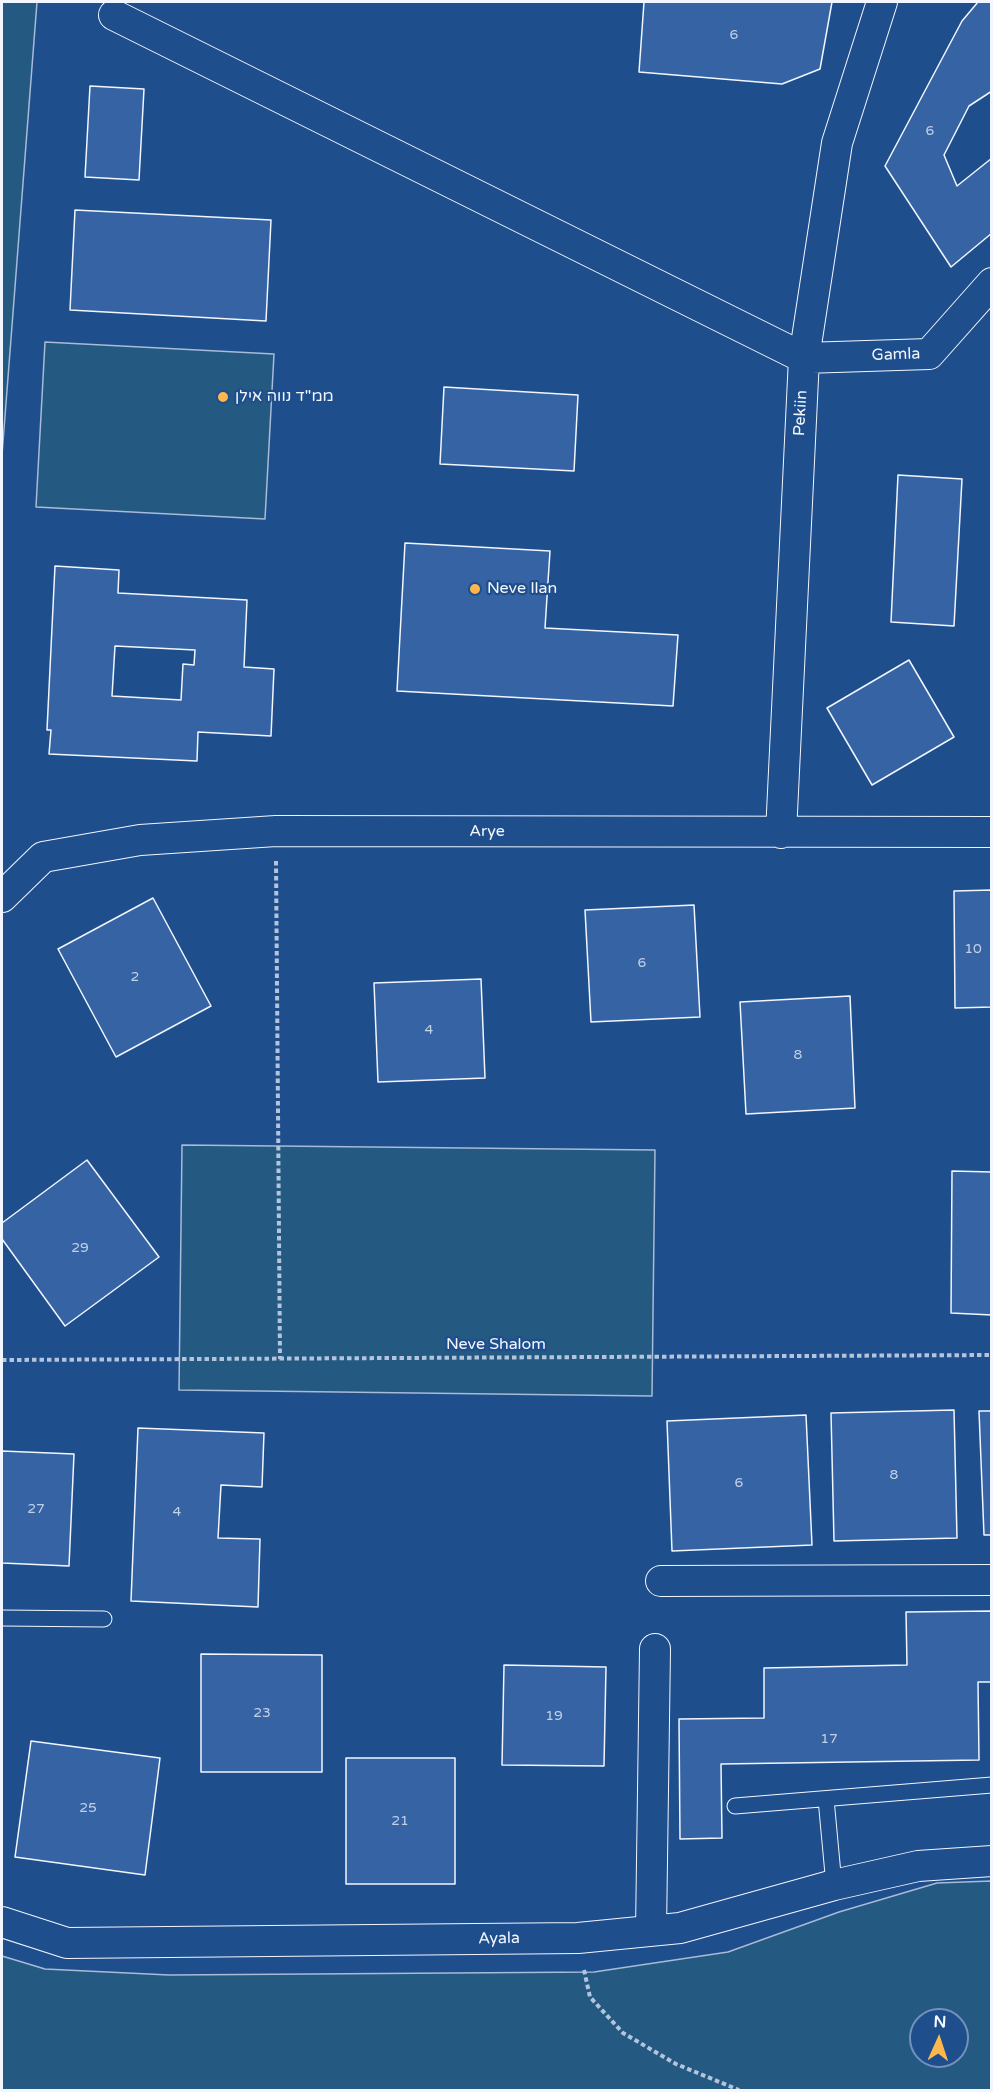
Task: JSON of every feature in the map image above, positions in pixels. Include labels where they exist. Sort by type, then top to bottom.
[{"type":"street","name":"Pekiin","points":[[781,833],[804,358],[837,143],[882,2]]},
{"type":"street","points":[[114,15],[804,358]]},
{"type":"street","name":"Gamla","points":[[804,358],[929,354],[992,283]]},
{"type":"street","name":"Arye","points":[[2,897],[43,857],[140,840],[276,831],[992,832]]},
{"type":"street","points":[[661,1581],[992,1580]]},
{"type":"street","points":[[651,1931],[655,1649]]},
{"type":"street","name":"Ayala","points":[[2,1922],[67,1943],[578,1938],[680,1928],[834,1885],[918,1866],[992,1861]]},
{"type":"lane","points":[[2,1618],[104,1619]]},
{"type":"lane","points":[[735,1806],[992,1785]]},
{"type":"lane","points":[[826,1799],[834,1885]]},
{"type":"path","points":[[276,831],[280,1359]]},
{"type":"path","name":"Neve Shalom","points":[[2,1360],[992,1355]]},
{"type":"path","points":[[578,1938],[590,1997],[623,2032],[676,2064],[739,2091]]},
{"type":"shaded area","points":[[2,2],[37,2],[2,455]]},
{"type":"shaded area","points":[[45,342],[274,354],[265,519],[36,507]]},
{"type":"shaded area","points":[[182,1145],[655,1150],[652,1396],[179,1390]]},
{"type":"shaded area","points":[[991,1881],[991,2090],[2,2090],[2,1956],[45,1969],[169,1975],[594,1972],[728,1952],[839,1912],[937,1883]]},
{"type":"building","points":[[644,2],[832,2],[820,69],[782,84],[639,72]]},
{"type":"building","points":[[978,2],[992,2],[992,91],[969,106],[944,155],[957,186],[992,158],[992,233],[951,267],[885,166],[962,21]]},
{"type":"building","points":[[90,86],[144,89],[139,180],[85,177]]},
{"type":"building","points":[[75,210],[271,220],[266,321],[70,310]]},
{"type":"building","points":[[444,387],[578,395],[574,471],[440,464]]},
{"type":"building","points":[[898,475],[962,479],[954,626],[891,622]]},
{"type":"building","name":"Neve Ilan","points":[[405,543],[550,551],[545,628],[678,635],[673,706],[397,691]]},
{"type":"building","points":[[55,566],[119,570],[118,593],[247,600],[244,667],[274,669],[271,736],[198,732],[197,761],[49,754],[51,730],[47,730]],"holes":[[[115,646],[195,650],[194,665],[183,664],[181,700],[112,696]]]},
{"type":"building","points":[[909,660],[954,737],[872,785],[827,708]]},
{"type":"building","points":[[992,890],[992,1007],[955,1008],[954,891]]},
{"type":"building","points":[[153,898],[211,1006],[116,1057],[58,949]]},
{"type":"building","points":[[694,905],[700,1017],[591,1022],[585,910]]},
{"type":"building","points":[[481,979],[485,1078],[378,1082],[374,983]]},
{"type":"building","points":[[850,996],[855,1108],[746,1114],[740,1002]]},
{"type":"building","points":[[87,1160],[159,1257],[65,1326],[2,1239],[2,1223]]},
{"type":"building","points":[[952,1171],[992,1172],[992,1315],[951,1313]]},
{"type":"building","points":[[954,1410],[957,1538],[834,1541],[831,1413]]},
{"type":"building","points":[[979,1411],[992,1411],[992,1535],[984,1535]]},
{"type":"building","points":[[806,1415],[812,1545],[672,1551],[667,1421]]},
{"type":"building","points":[[138,1428],[264,1433],[262,1487],[221,1485],[218,1538],[260,1539],[258,1607],[131,1601]]},
{"type":"building","points":[[2,1451],[74,1454],[69,1566],[2,1563]]},
{"type":"building","points":[[992,1611],[992,1682],[978,1682],[979,1760],[721,1764],[722,1838],[680,1839],[679,1719],[764,1718],[764,1668],[907,1665],[906,1612]]},
{"type":"building","points":[[201,1654],[322,1655],[322,1772],[201,1772]]},
{"type":"building","points":[[504,1665],[606,1667],[604,1766],[502,1765]]},
{"type":"building","points":[[31,1741],[160,1758],[145,1875],[15,1857]]},
{"type":"building","points":[[346,1758],[455,1758],[455,1884],[346,1884]]},
{"type":"place","name":"ממ\"ד נווה אילן","points":[[223,397]]},
{"type":"place","name":"Neve Ilan","points":[[475,589]]}]
